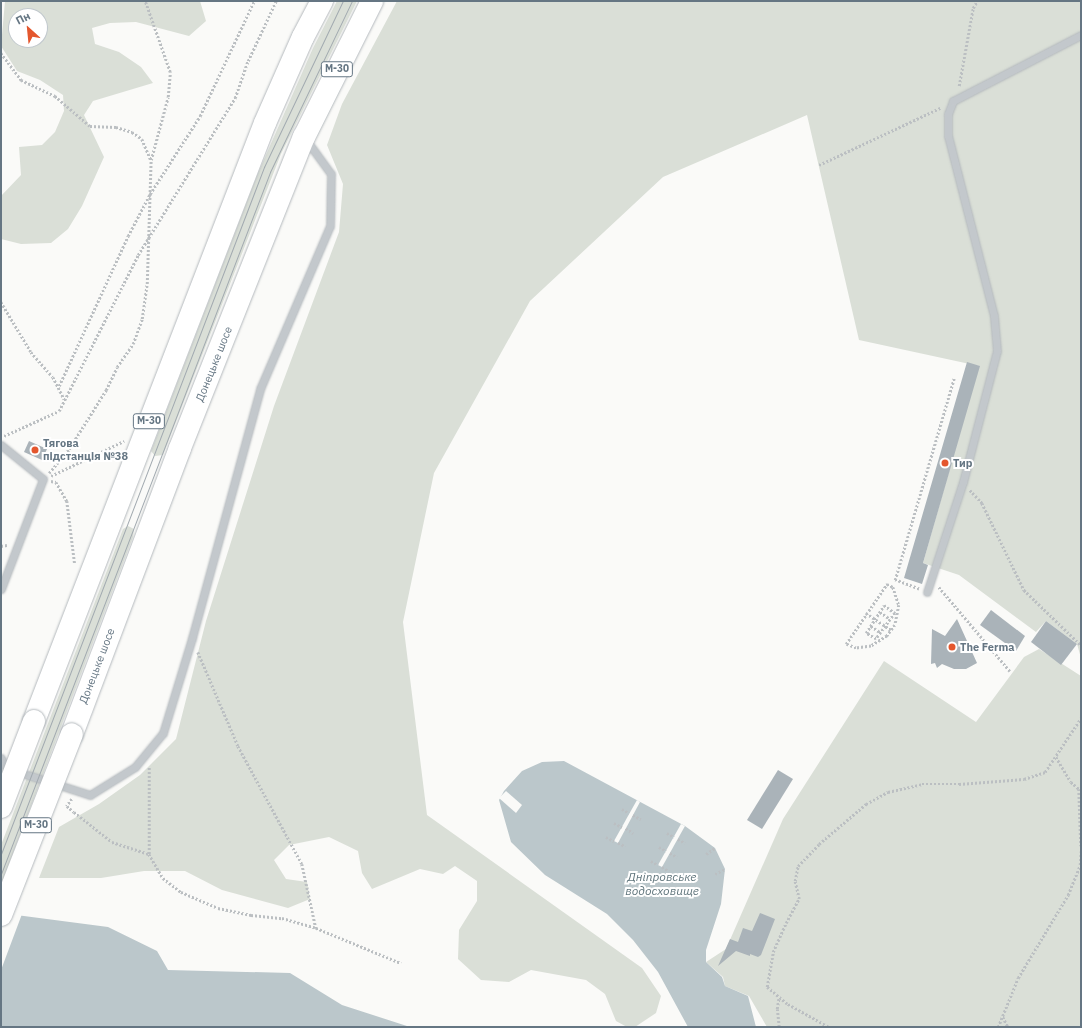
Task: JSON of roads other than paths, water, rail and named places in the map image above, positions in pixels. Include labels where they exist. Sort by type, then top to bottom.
[{"type":"highway","name":"М-30","points":[[1,808],[265,123],[303,37],[322,1]]},
{"type":"highway","name":"Донецьке шосе","points":[[1,916],[72,734],[180,448],[304,137],[372,1]]},
{"type":"lane","points":[[927,592],[963,482],[997,351],[994,316],[948,136],[947,122],[953,101],[1081,35]]},
{"type":"lane","points":[[1,758],[6,768],[90,794],[135,767],[163,733],[192,638],[260,389],[330,226],[331,174],[304,137]]},
{"type":"lane","points":[[1,445],[43,479],[1,589]]},
{"type":"water","name":"Дніпровське водосховище","points":[[564,761],[685,826],[715,848],[725,869],[721,904],[706,950],[706,962],[722,977],[725,986],[748,996],[756,1027],[688,1027],[658,972],[633,940],[607,914],[545,875],[511,842],[499,800],[504,791],[522,771],[542,762]]},
{"type":"water","points":[[1,913],[108,927],[157,951],[168,970],[290,973],[342,1005],[410,1027],[1,1027]]},
{"type":"tram line","points":[[1,854],[264,167],[343,1]]},
{"type":"tram line","points":[[1,874],[270,172],[352,1]]},
{"type":"place","name":"Тягова пiдстанцiя №38","points":[[35,450]]},
{"type":"place","name":"Тир","points":[[945,463]]},
{"type":"place","name":"The Ferma","points":[[952,647]]}]
